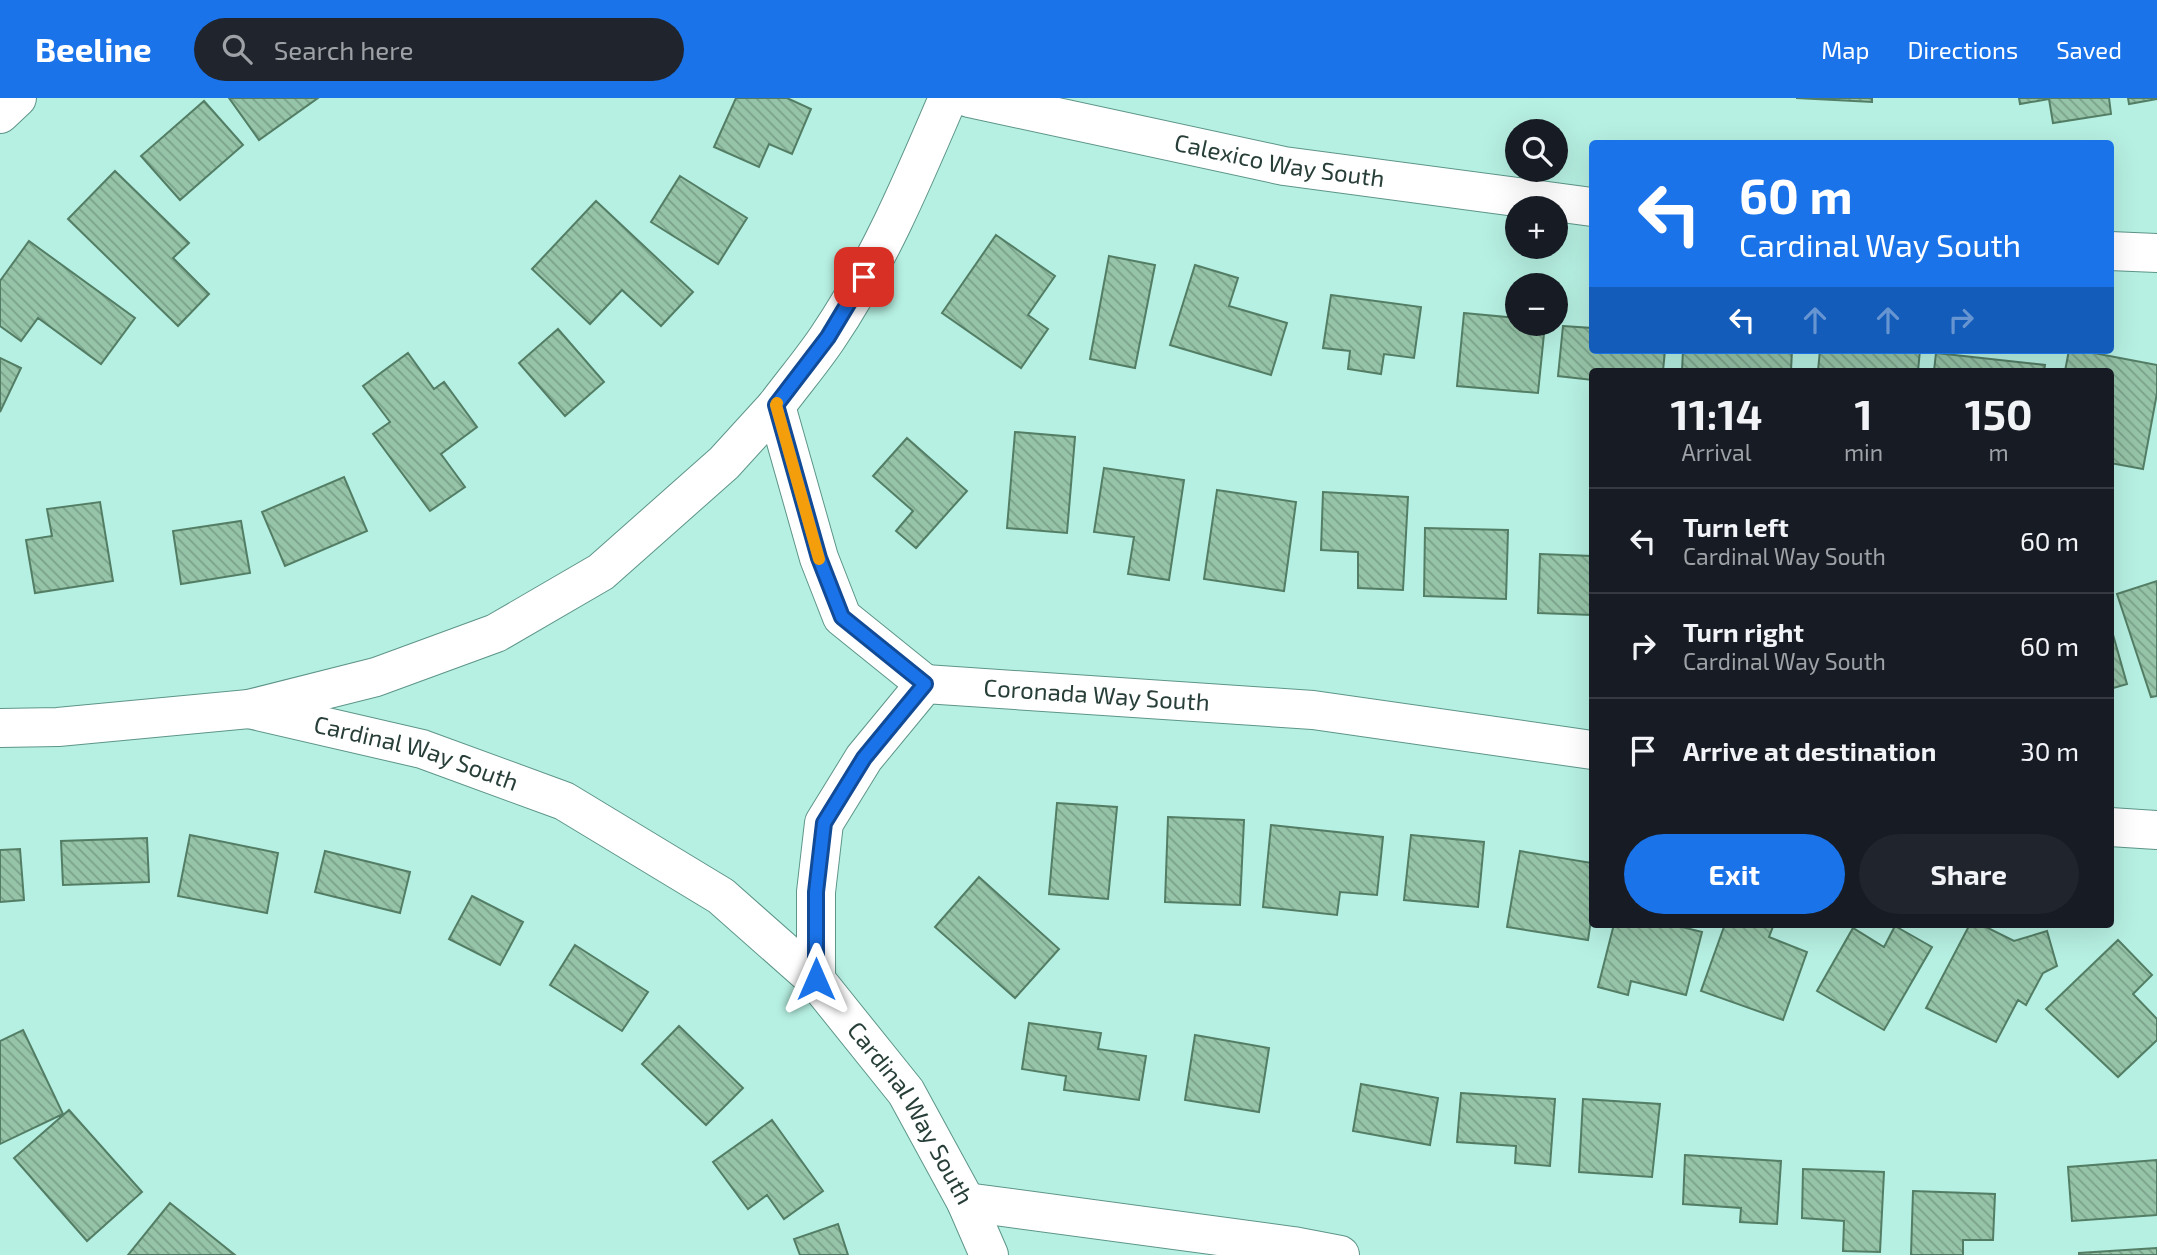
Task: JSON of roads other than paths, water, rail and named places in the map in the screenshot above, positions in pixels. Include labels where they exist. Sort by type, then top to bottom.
[{"type":"street","points":[[0,114],[17,98]]},
{"type":"street","name":"Cardinal Way South","points":[[250,709],[376,677],[496,633],[601,572],[724,463],[776,405],[828,337],[876,257],[910,188],[948,98]]},
{"type":"street","name":"Calexico Way South","points":[[969,98],[1284,166],[1589,207]]},
{"type":"street","points":[[2114,251],[2157,253]]},
{"type":"street","points":[[776,405],[819,558],[842,617],[925,684],[864,758],[824,823],[816,892],[816,979]]},
{"type":"street","name":"Coronada Way South","points":[[925,684],[1313,710],[1589,750]]},
{"type":"street","points":[[0,728],[58,727],[250,709]]},
{"type":"street","name":"Cardinal Way South","points":[[250,709],[422,749],[564,801],[721,895],[816,979],[906,1092],[966,1202],[989,1255]]},
{"type":"street","points":[[2114,827],[2157,830]]},
{"type":"street","points":[[966,1202],[1293,1246],[1340,1255]]}]
